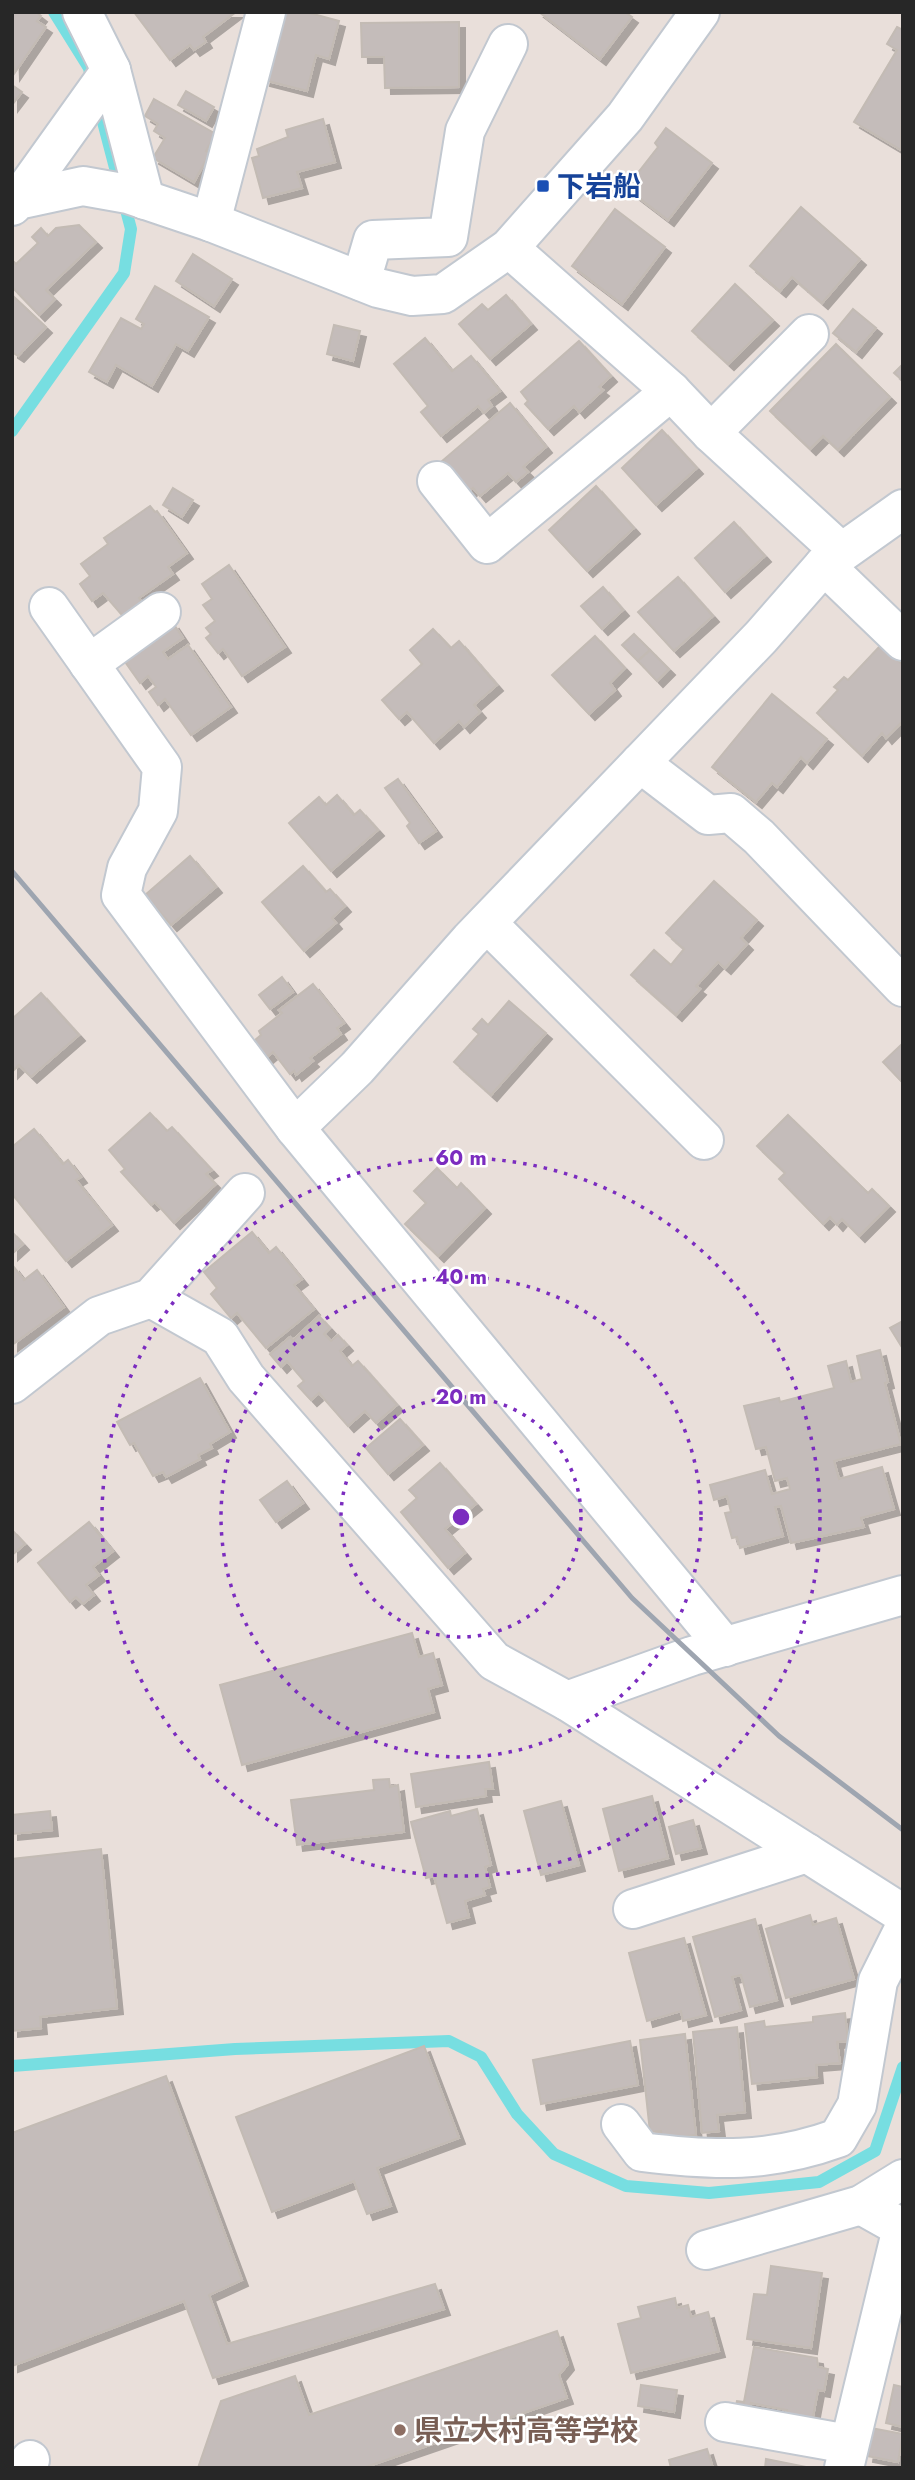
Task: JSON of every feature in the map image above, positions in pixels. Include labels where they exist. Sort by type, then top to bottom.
[{"type":"street","points":[[82,12],[111,72],[122,194]]},
{"type":"street","points":[[211,222],[266,12]]},
{"type":"street","points":[[14,200],[83,187],[122,194],[211,222],[361,281],[412,296],[443,293],[509,248],[625,117],[700,12]]},
{"type":"street","points":[[361,281],[373,240],[448,237],[465,131],[508,44]]},
{"type":"street","points":[[14,200],[111,72]]},
{"type":"street","points":[[509,248],[671,391],[832,558],[903,641]]},
{"type":"street","points":[[711,433],[810,334]]},
{"type":"street","points":[[437,481],[487,544],[671,391]]},
{"type":"street","points":[[295,1128],[357,1068],[487,923],[761,638],[832,558],[903,509]]},
{"type":"street","points":[[49,607],[162,767],[158,811],[127,868],[121,895],[295,1128],[725,1647]]},
{"type":"street","points":[[89,664],[161,612]]},
{"type":"street","points":[[640,763],[708,815],[731,813],[759,837],[903,987]]},
{"type":"street","points":[[487,923],[704,1140]]},
{"type":"street","points":[[12,1384],[99,1316],[151,1298],[244,1193]]},
{"type":"street","points":[[151,1298],[220,1337],[246,1378],[494,1661],[567,1701],[903,1914]]},
{"type":"street","points":[[567,1701],[725,1647],[903,1595]]},
{"type":"street","points":[[633,1909],[807,1853]]},
{"type":"street","points":[[621,2124],[642,2152],[712,2160],[797,2153],[838,2138],[857,2105],[878,1981],[903,1931]]},
{"type":"street","points":[[706,2250],[861,2205],[903,2179]]},
{"type":"street","points":[[725,2422],[846,2456],[902,2228],[861,2205]]},
{"type":"building","points":[[12,12],[36,12],[41,16],[37,21],[46,27],[14,74]]},
{"type":"building","points":[[134,12],[236,12],[203,37],[206,42],[194,50],[190,45],[170,60]]},
{"type":"building","points":[[282,12],[306,12],[339,21],[329,59],[316,55],[307,91],[264,80]]},
{"type":"building","points":[[539,12],[625,12],[632,17],[600,59]]},
{"type":"building","points":[[459,22],[459,87],[385,88],[384,57],[362,57],[361,23]]},
{"type":"building","points":[[897,27],[903,30],[901,150],[854,122],[897,50],[887,44]]},
{"type":"building","points":[[12,85],[22,92],[12,105]]},
{"type":"building","points":[[186,91],[214,107],[206,121],[178,105]]},
{"type":"building","points":[[154,99],[216,134],[206,151],[210,153],[194,182],[153,158],[165,138],[154,131],[158,124],[145,116]]},
{"type":"building","points":[[323,119],[335,162],[297,172],[302,188],[263,198],[252,158],[259,156],[257,149],[288,137],[286,130]]},
{"type":"building","points":[[666,128],[712,163],[668,220],[626,188],[658,147],[655,143]]},
{"type":"building","points":[[801,207],[860,259],[822,303],[792,277],[780,291],[750,266]]},
{"type":"building","points":[[615,209],[665,247],[622,304],[572,266]]},
{"type":"building","points":[[79,225],[96,242],[46,290],[55,299],[39,315],[12,287],[12,260],[16,264],[38,243],[32,237],[41,228],[48,236],[56,228]]},
{"type":"building","points":[[193,254],[232,279],[214,306],[176,281]]},
{"type":"building","points":[[735,284],[773,320],[728,364],[692,331]]},
{"type":"building","points":[[155,286],[209,317],[188,351],[176,344],[152,386],[116,365],[107,382],[89,372],[121,318],[141,329],[144,324],[136,319]]},
{"type":"building","points":[[12,295],[46,327],[18,356],[12,352]]},
{"type":"building","points":[[506,295],[531,324],[490,359],[459,324],[482,304],[488,310]]},
{"type":"building","points":[[853,309],[876,328],[856,352],[833,333]]},
{"type":"building","points":[[334,325],[360,331],[353,361],[327,354]]},
{"type":"building","points":[[425,338],[452,371],[471,356],[500,391],[488,400],[492,406],[484,413],[478,406],[441,436],[421,412],[428,406],[394,364]]},
{"type":"building","points":[[579,341],[611,376],[599,387],[603,390],[579,412],[574,406],[548,429],[525,404],[528,401],[521,392]]},
{"type":"building","points":[[836,344],[890,397],[838,450],[823,436],[810,449],[770,411]]},
{"type":"building","points":[[903,364],[903,381],[894,373]]},
{"type":"building","points":[[510,403],[546,447],[523,467],[528,472],[516,482],[508,473],[480,496],[473,488],[468,492],[442,461]]},
{"type":"building","points":[[662,430],[697,468],[656,505],[622,468]]},
{"type":"building","points":[[596,486],[634,528],[587,571],[549,530]]},
{"type":"building","points":[[173,488],[193,500],[182,517],[163,505]]},
{"type":"building","points":[[150,506],[157,511],[187,553],[168,567],[173,574],[139,598],[146,608],[127,621],[103,593],[92,601],[80,584],[90,576],[81,564],[108,544],[104,538]]},
{"type":"building","points":[[734,522],[765,556],[725,592],[695,558]]},
{"type":"building","points":[[229,565],[285,647],[242,676],[223,649],[218,653],[206,638],[211,634],[206,628],[215,621],[203,605],[212,599],[202,584]]},
{"type":"building","points":[[678,577],[713,616],[674,651],[638,612]]},
{"type":"building","points":[[603,587],[623,610],[602,629],[581,606]]},
{"type":"building","points":[[173,623],[183,638],[163,652],[168,659],[188,645],[231,707],[191,735],[165,699],[158,705],[149,692],[156,687],[148,676],[140,683],[123,659]]},
{"type":"building","points":[[433,629],[451,648],[459,641],[497,685],[474,705],[480,712],[464,727],[459,721],[434,743],[407,712],[399,719],[382,700],[422,664],[410,650]]},
{"type":"building","points":[[634,634],[650,650],[638,661],[622,645]]},
{"type":"building","points":[[595,636],[625,668],[610,683],[615,690],[589,714],[552,675]]},
{"type":"building","points":[[881,645],[903,665],[903,721],[886,738],[882,733],[862,756],[817,713],[838,690],[834,687],[844,677],[848,680]]},
{"type":"building","points":[[650,650],[669,669],[657,681],[638,661]]},
{"type":"building","points":[[772,694],[827,739],[807,763],[801,757],[777,787],[772,783],[756,802],[712,767]]},
{"type":"building","points":[[398,779],[436,831],[419,843],[407,826],[410,823],[385,788]]},
{"type":"building","points":[[337,795],[354,815],[360,810],[378,830],[331,871],[289,823],[319,797],[326,805]]},
{"type":"building","points":[[190,856],[216,887],[171,925],[145,895]]},
{"type":"building","points":[[303,866],[326,892],[330,889],[345,906],[332,918],[336,923],[304,951],[262,902]]},
{"type":"building","points":[[714,881],[757,920],[741,938],[747,944],[725,968],[718,962],[696,986],[700,989],[676,1015],[631,975],[654,950],[671,965],[684,949],[666,933]]},
{"type":"building","points":[[282,977],[293,992],[270,1009],[259,995]]},
{"type":"building","points":[[313,984],[344,1023],[337,1028],[341,1034],[310,1058],[313,1061],[296,1075],[294,1071],[290,1074],[273,1052],[267,1057],[254,1041],[261,1035],[259,1031],[282,1013],[279,1010]]},
{"type":"building","points":[[41,993],[79,1035],[31,1077],[19,1065],[12,1072],[12,1019]]},
{"type":"building","points":[[509,1001],[546,1033],[491,1095],[454,1062],[479,1034],[473,1029],[482,1019],[488,1025]]},
{"type":"building","points":[[903,1043],[903,1083],[883,1062]]},
{"type":"building","points":[[150,1113],[167,1131],[172,1127],[212,1170],[206,1174],[216,1184],[174,1223],[155,1202],[151,1205],[121,1172],[125,1169],[109,1150]]},
{"type":"building","points":[[788,1115],[868,1193],[872,1189],[889,1206],[859,1236],[842,1219],[837,1225],[830,1217],[823,1224],[779,1179],[785,1173],[757,1146]]},
{"type":"building","points":[[34,1129],[63,1164],[68,1160],[81,1177],[76,1180],[112,1225],[66,1261],[12,1194],[12,1147]]},
{"type":"building","points":[[437,1168],[457,1188],[461,1183],[485,1208],[438,1256],[405,1224],[426,1203],[414,1191]]},
{"type":"building","points":[[12,1232],[23,1244],[12,1254]]},
{"type":"building","points":[[252,1232],[269,1253],[276,1247],[302,1279],[294,1285],[314,1309],[266,1348],[237,1313],[231,1318],[211,1294],[217,1288],[204,1272]]},
{"type":"building","points":[[14,1267],[24,1280],[37,1270],[64,1307],[12,1345]]},
{"type":"building","points":[[319,1316],[330,1328],[324,1334],[331,1341],[338,1335],[347,1345],[340,1351],[352,1366],[358,1361],[397,1405],[376,1423],[365,1411],[348,1426],[319,1393],[311,1400],[298,1386],[304,1381],[287,1361],[281,1367],[270,1354],[290,1337],[293,1340]]},
{"type":"building","points":[[903,1321],[903,1349],[890,1328]]},
{"type":"building","points":[[880,1350],[888,1382],[885,1383],[901,1444],[834,1461],[839,1479],[882,1467],[894,1509],[861,1518],[864,1527],[791,1543],[781,1506],[775,1507],[783,1536],[740,1548],[737,1537],[732,1538],[725,1513],[731,1512],[727,1496],[714,1500],[710,1485],[765,1470],[772,1494],[790,1489],[787,1478],[775,1481],[766,1447],[756,1449],[744,1406],[779,1398],[780,1402],[834,1388],[828,1366],[846,1361],[851,1382],[862,1379],[857,1356]]},
{"type":"building","points":[[200,1378],[230,1432],[210,1444],[212,1448],[198,1455],[200,1459],[166,1477],[163,1472],[153,1476],[134,1443],[130,1445],[117,1422]]},
{"type":"building","points":[[400,1419],[423,1445],[388,1474],[366,1448]]},
{"type":"building","points":[[440,1463],[476,1504],[445,1529],[465,1553],[448,1568],[401,1512],[417,1498],[409,1490]]},
{"type":"building","points":[[287,1481],[303,1503],[276,1522],[260,1500]]},
{"type":"building","points":[[89,1522],[113,1551],[93,1567],[99,1575],[86,1585],[94,1595],[83,1604],[76,1597],[70,1602],[38,1563]]},
{"type":"building","points":[[12,1530],[25,1544],[12,1555]]},
{"type":"building","points":[[412,1633],[419,1657],[433,1653],[442,1685],[428,1689],[434,1712],[242,1765],[220,1685]]},
{"type":"building","points":[[489,1762],[493,1789],[485,1789],[486,1796],[416,1807],[411,1774]]},
{"type":"building","points":[[389,1779],[390,1787],[398,1785],[404,1832],[297,1845],[291,1800],[374,1790],[373,1780]]},
{"type":"building","points":[[652,1796],[668,1858],[619,1871],[603,1809]]},
{"type":"building","points":[[561,1801],[579,1865],[541,1875],[524,1811]]},
{"type":"building","points":[[477,1809],[491,1865],[485,1867],[490,1887],[483,1889],[485,1895],[465,1901],[469,1917],[447,1923],[434,1876],[426,1878],[411,1822],[450,1811],[451,1816]]},
{"type":"building","points":[[50,1811],[52,1830],[12,1834],[12,1815]]},
{"type":"building","points":[[693,1820],[701,1848],[676,1854],[669,1827]]},
{"type":"building","points":[[101,1849],[117,2008],[40,2017],[41,2028],[12,2031],[12,1859]]},
{"type":"building","points":[[810,1915],[813,1925],[836,1918],[854,1979],[786,1998],[766,1929]]},
{"type":"building","points":[[755,1919],[777,2000],[750,2007],[741,1975],[732,1977],[741,2010],[715,2017],[693,1937]]},
{"type":"building","points":[[684,1938],[706,2015],[683,2021],[681,2011],[647,2021],[629,1953]]},
{"type":"building","points":[[845,2013],[848,2041],[837,2042],[840,2063],[816,2065],[817,2077],[752,2084],[745,2024],[764,2021],[765,2027],[813,2022],[813,2017]]},
{"type":"building","points":[[737,2027],[745,2112],[717,2115],[719,2131],[702,2133],[693,2032]]},
{"type":"building","points":[[685,2034],[696,2135],[662,2139],[661,2131],[650,2132],[640,2040]]},
{"type":"building","points":[[630,2041],[638,2085],[541,2104],[533,2060]]},
{"type":"building","points":[[424,2046],[459,2138],[377,2168],[391,2206],[367,2214],[354,2181],[272,2212],[236,2117]]},
{"type":"building","points":[[166,2076],[242,2280],[209,2295],[227,2344],[435,2284],[444,2309],[213,2378],[184,2301],[12,2366],[12,2133]]},
{"type":"building","points":[[771,2266],[822,2273],[811,2348],[747,2339],[754,2294],[767,2295]]},
{"type":"building","points":[[675,2298],[677,2308],[688,2305],[691,2317],[708,2312],[719,2351],[631,2373],[618,2324],[641,2318],[638,2307]]},
{"type":"building","points":[[557,2331],[568,2364],[559,2375],[567,2398],[363,2468],[198,2468],[221,2401],[295,2376],[309,2415]]},
{"type":"building","points":[[754,2347],[817,2358],[818,2367],[828,2369],[824,2391],[818,2390],[812,2422],[786,2418],[787,2410],[751,2403],[750,2412],[735,2409],[737,2401],[744,2402]]},
{"type":"building","points":[[641,2385],[677,2390],[674,2412],[638,2406]]},
{"type":"building","points":[[894,2385],[903,2387],[903,2427],[886,2423]]},
{"type":"building","points":[[871,2428],[903,2434],[898,2462],[867,2456]]},
{"type":"building","points":[[707,2449],[713,2468],[671,2468],[669,2460]]},
{"type":"building","points":[[766,2459],[811,2468],[765,2468]]},
{"type":"waterway","points":[[54,12],[89,68],[91,78]]},
{"type":"waterway","points":[[12,431],[124,273],[131,229],[98,103]]},
{"type":"waterway","points":[[12,2066],[235,2049],[449,2041],[481,2057],[517,2114],[554,2154],[626,2186],[709,2193],[819,2182],[875,2151],[903,2067]]},
{"type":"railway","points":[[12,871],[632,1598],[779,1736],[903,1830]]},
{"type":"place","name":"下岩船","points":[[543,186]]},
{"type":"place","name":"県立大村高等学校","points":[[400,2430]]}]
